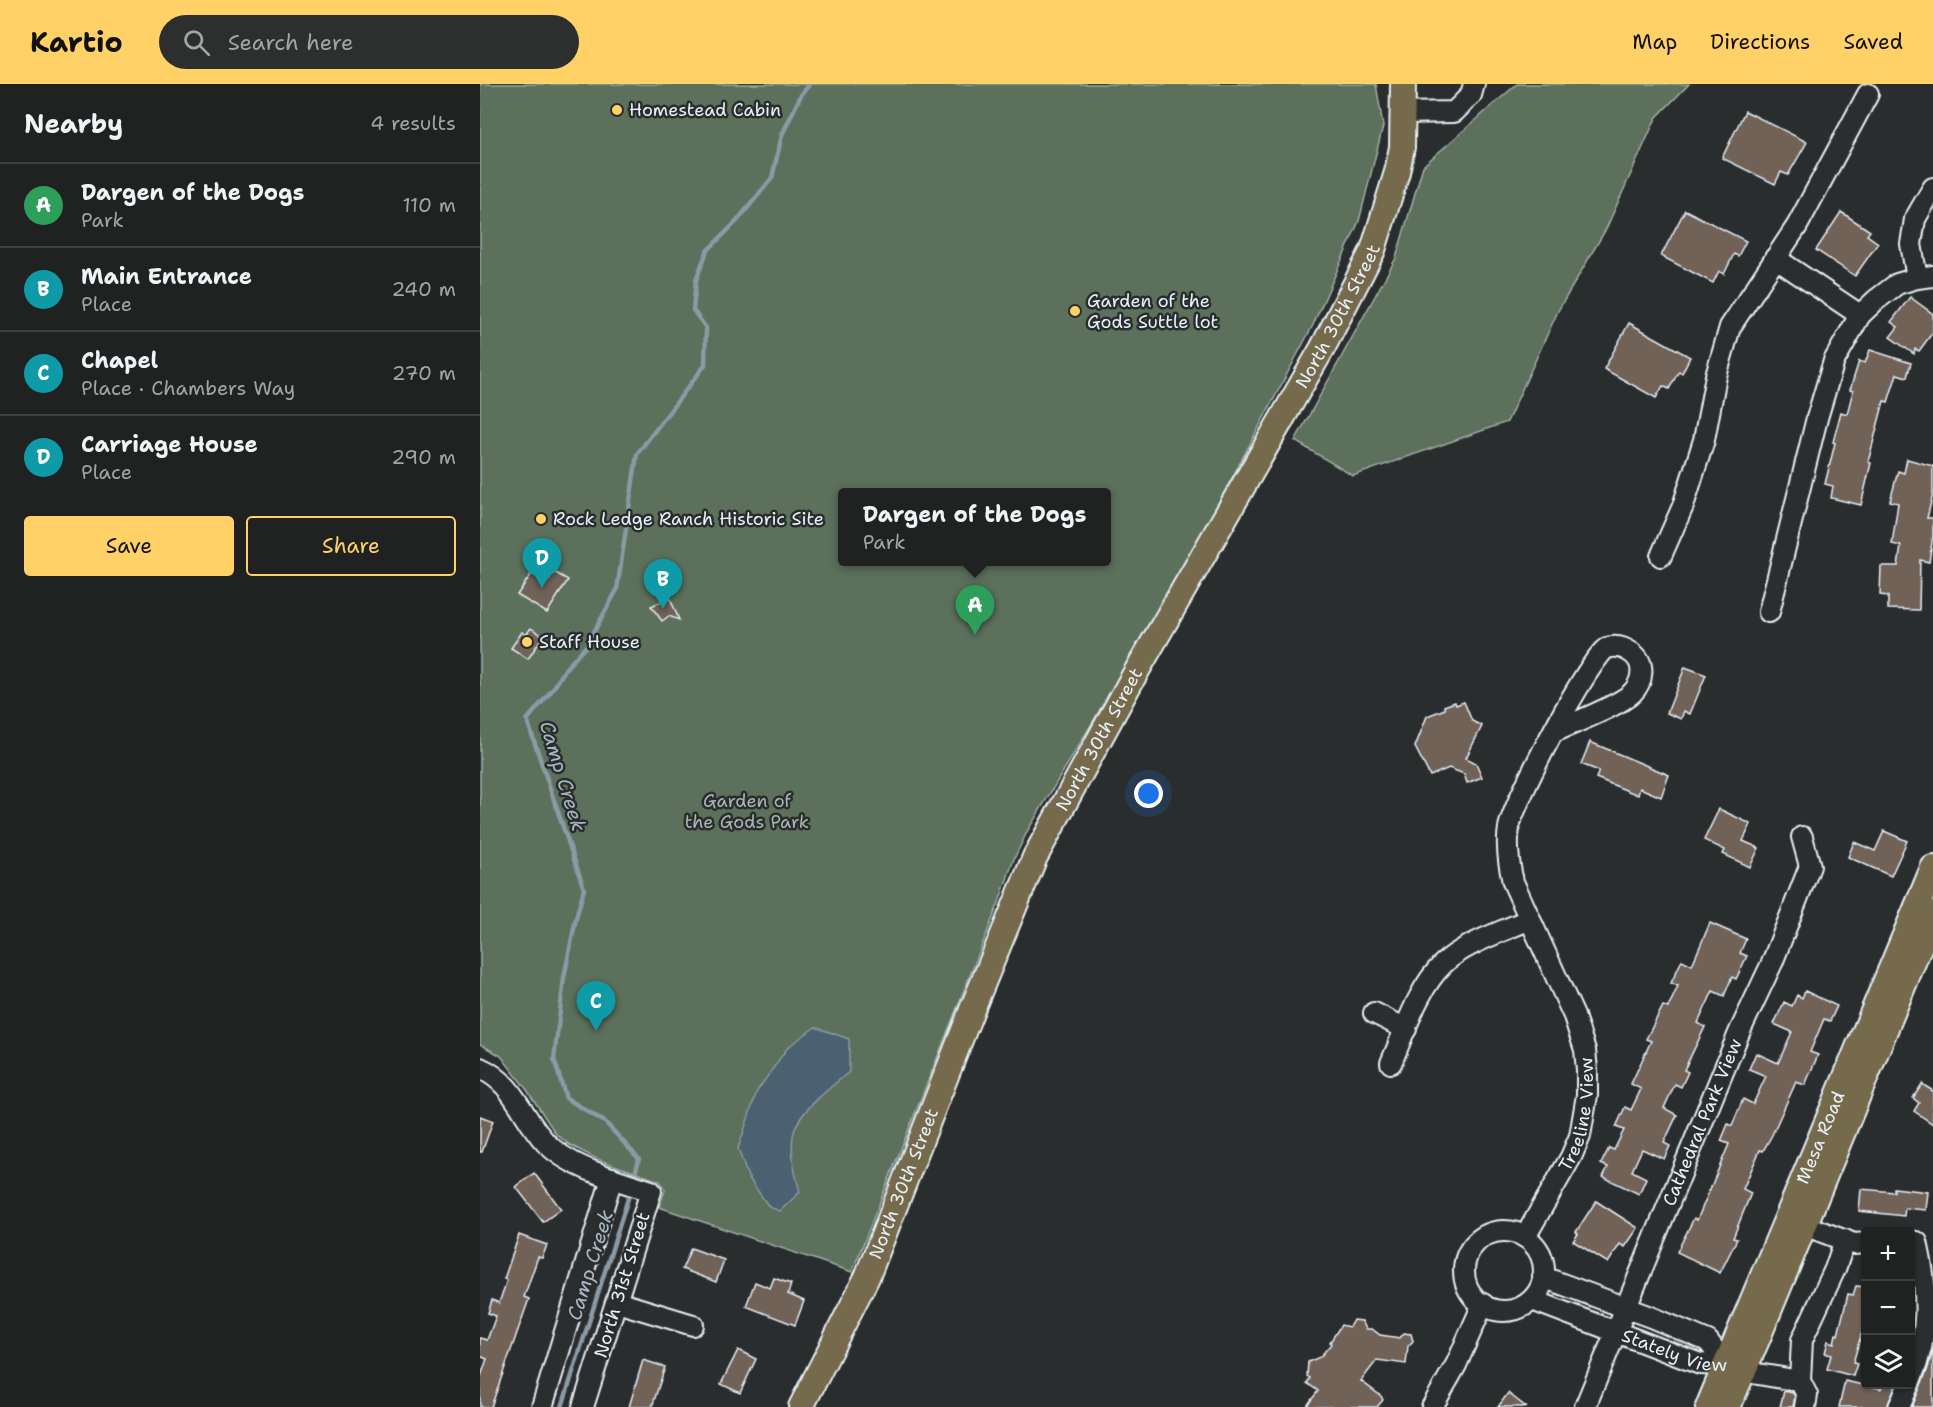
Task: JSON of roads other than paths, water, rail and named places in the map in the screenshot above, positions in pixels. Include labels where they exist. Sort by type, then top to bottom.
[{"type":"main road","name":"North 30th Street","points":[[801,1407],[867,1277],[973,1007],[1035,857],[1131,681],[1322,349],[1364,269],[1380,229],[1397,172],[1402,147],[1403,84]]},
{"type":"main road","name":"Mesa Road","points":[[1728,1407],[1735,1368],[1933,868]]},
{"type":"main road","name":"Mesa Road","points":[[1708,1407],[1735,1368],[1804,1225],[1933,914]]},
{"type":"street","points":[[1404,113],[1454,112],[1471,95],[1474,84]]},
{"type":"street","points":[[1661,556],[1683,506],[1704,440],[1716,376],[1730,327],[1823,180],[1868,94]]},
{"type":"street","points":[[1769,612],[1817,418],[1834,361],[1860,315],[1897,284],[1925,277],[1911,244],[1915,219],[1933,188]]},
{"type":"street","points":[[1775,258],[1860,315]]},
{"type":"street","name":"Treeline View","points":[[1525,1237],[1580,1136],[1587,1095],[1585,1050],[1574,1016],[1513,882],[1509,863],[1509,827],[1524,788],[1554,732],[1592,663],[1603,649],[1614,646],[1625,648],[1640,660],[1642,668],[1638,684],[1632,692],[1621,700],[1554,732]]},
{"type":"street","name":"Cathedral Park View","points":[[1585,1407],[1738,1033],[1772,963],[1810,866],[1802,837]]},
{"type":"street","points":[[1391,1063],[1426,985],[1444,963],[1468,947],[1530,920]]},
{"type":"street","points":[[1374,1013],[1406,1029]]},
{"type":"street","name":"North 31st Street","points":[[480,1068],[499,1079],[508,1088],[540,1136],[557,1153],[591,1170],[651,1191],[583,1407]]},
{"type":"street","points":[[542,1407],[612,1178]]},
{"type":"street","points":[[1804,1225],[1854,1244],[1861,1243]]},
{"type":"street","points":[[1494,1232],[1509,1232],[1525,1237],[1539,1252],[1543,1262],[1543,1277],[1538,1293],[1532,1300],[1513,1311],[1498,1311],[1487,1308],[1474,1298],[1468,1289],[1464,1271],[1471,1248],[1479,1240],[1494,1232]]},
{"type":"street","points":[[1805,1407],[1808,1395],[1800,1381],[1802,1340],[1835,1269],[1845,1240]]},
{"type":"street","points":[[1915,1242],[1917,1242],[1925,1277],[1925,1335],[1915,1367]]},
{"type":"street","name":"Stately View","points":[[1543,1277],[1708,1341],[1735,1368]]},
{"type":"street","name":"Stately View","points":[[1532,1300],[1700,1364],[1735,1368]]},
{"type":"street","points":[[617,1302],[693,1325]]},
{"type":"street","points":[[1432,1407],[1456,1365],[1483,1304]]},
{"type":"street","points":[[1664,1351],[1673,1326]]},
{"type":"street","points":[[1735,1368],[1800,1381]]},
{"type":"street","points":[[1899,1407],[1907,1389]]},
{"type":"water","points":[[815,1027],[849,1039],[849,1072],[812,1104],[796,1126],[792,1150],[800,1192],[780,1211],[769,1207],[748,1177],[738,1149],[757,1091],[788,1047]]},
{"type":"waterway","name":"Camp Creek","points":[[633,1181],[639,1159],[605,1122],[566,1098],[554,1059],[564,978],[584,889],[527,720],[553,689],[566,668],[586,646],[617,590],[637,454],[705,365],[706,328],[693,310],[696,280],[707,251],[737,221],[772,178],[782,135],[801,95],[810,84]]},
{"type":"waterway","name":"Camp Creek","points":[[562,1407],[631,1189]]},
{"type":"place","name":"Homestead Cabin","points":[[617,110]]},
{"type":"place","name":"Garden of the Gods Suttle lot","points":[[1075,311]]},
{"type":"place","name":"Rock Ledge Ranch Historic Site","points":[[541,519]]},
{"type":"place","name":"Carriage House","points":[[542,588]]},
{"type":"place","name":"Main Entrance","points":[[663,609]]},
{"type":"place","name":"Dargen of the Dogs","points":[[975,635]]},
{"type":"place","name":"Staff House","points":[[527,642]]},
{"type":"place","name":"Chapel","points":[[596,1031]]},
{"type":"park label","name":"Garden of the Gods Park","points":[[747,811]]}]
